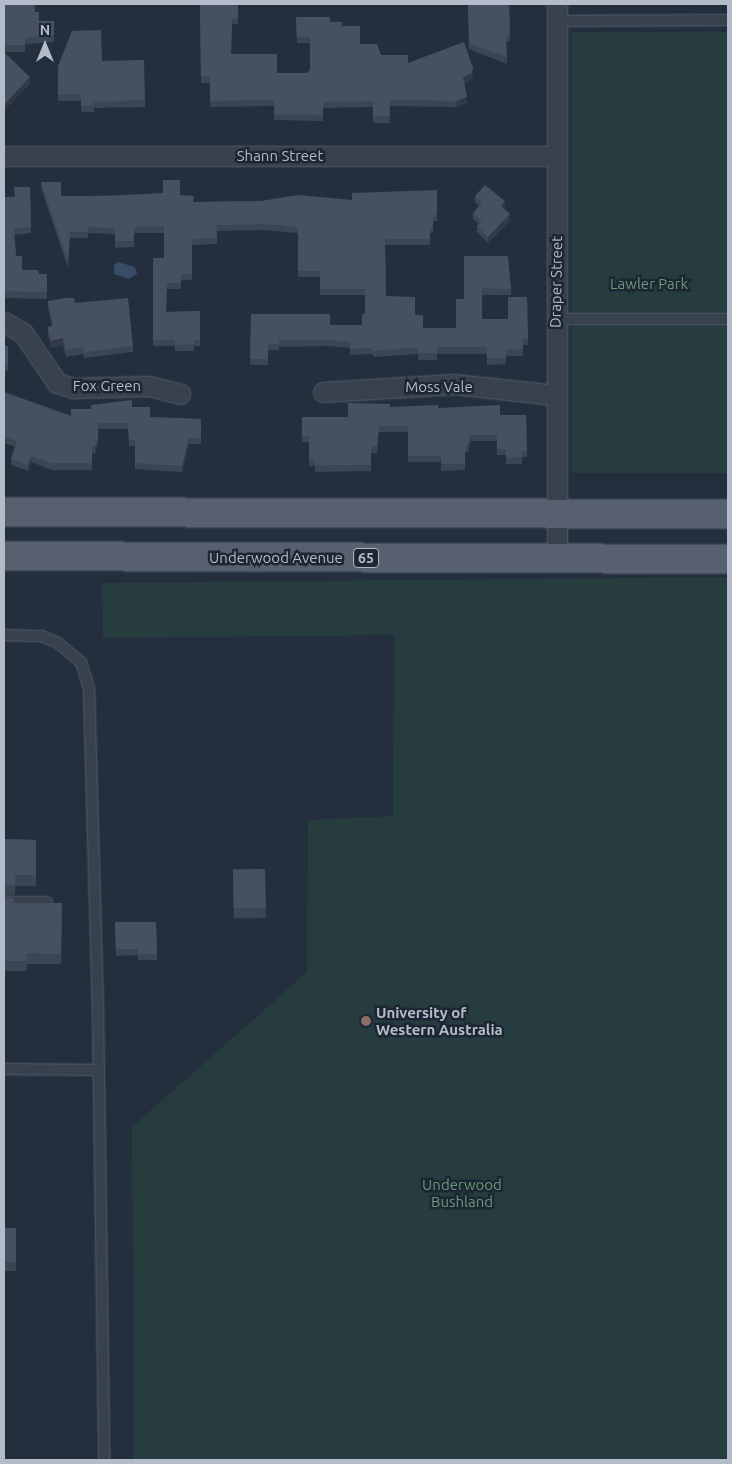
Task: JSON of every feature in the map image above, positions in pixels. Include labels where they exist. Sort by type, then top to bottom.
[{"type":"main road","points":[[4,512],[728,514]]},
{"type":"main road","name":"Underwood Avenue","points":[[4,556],[558,560],[728,559]]},
{"type":"street","name":"Draper Street","points":[[557,12],[555,395],[558,560]]},
{"type":"street","name":"Shann Street","points":[[4,156],[557,156]]},
{"type":"street","name":"Fox Green","points":[[4,322],[23,333],[57,383],[73,388],[149,386],[180,394]]},
{"type":"street","name":"Moss Vale","points":[[324,392],[454,384],[555,395]]},
{"type":"lane","points":[[557,12],[728,20]]},
{"type":"lane","points":[[556,319],[728,319]]},
{"type":"lane","points":[[4,635],[42,636],[58,643],[72,652],[87,673],[94,807],[104,1460]]},
{"type":"lane","points":[[4,902],[47,902]]},
{"type":"lane","points":[[4,1069],[99,1070]]},
{"type":"green space","name":"Lawler Park","points":[[572,32],[728,32],[728,473],[572,473]]},
{"type":"green space","name":"Underwood Bushland","points":[[728,577],[728,1460],[134,1460],[132,1127],[307,972],[308,820],[393,816],[394,635],[103,638],[102,583]]},
{"type":"water","points":[[118,262],[135,267],[137,274],[129,279],[114,274],[114,265]]},
{"type":"building","points":[[4,4],[35,4],[35,12],[39,12],[39,21],[54,21],[54,35],[25,38],[25,45],[4,45]]},
{"type":"building","points":[[200,4],[238,4],[238,18],[232,18],[231,54],[277,54],[277,73],[307,73],[310,70],[310,37],[297,37],[296,17],[330,17],[330,22],[342,22],[342,26],[360,26],[360,44],[377,44],[381,55],[408,55],[408,63],[464,42],[473,68],[471,74],[463,77],[467,97],[456,101],[390,100],[390,116],[373,117],[373,101],[323,102],[323,115],[274,114],[274,100],[210,101],[210,76],[201,76]]},
{"type":"building","points":[[468,4],[509,4],[510,35],[506,35],[507,57],[469,43]]},
{"type":"building","points":[[101,30],[102,61],[144,60],[145,100],[94,102],[94,105],[81,106],[81,94],[58,95],[58,66],[72,31]]},
{"type":"building","points":[[4,52],[30,77],[4,105]]},
{"type":"building","points":[[163,180],[180,180],[180,195],[194,196],[193,202],[261,201],[298,195],[352,200],[352,193],[437,190],[437,215],[433,215],[430,239],[385,239],[386,296],[415,297],[415,315],[423,315],[423,328],[456,328],[456,299],[464,299],[464,256],[508,256],[511,289],[482,288],[482,319],[508,319],[508,297],[527,297],[528,339],[522,339],[523,349],[506,350],[506,358],[487,358],[487,347],[437,347],[437,353],[418,353],[418,347],[373,351],[373,348],[350,349],[350,342],[279,340],[279,344],[268,344],[268,359],[250,359],[251,314],[330,314],[330,325],[362,325],[362,314],[365,314],[365,289],[320,289],[320,271],[298,271],[298,227],[263,224],[216,225],[217,238],[192,239],[192,274],[181,274],[181,283],[167,283],[166,312],[200,311],[200,340],[194,340],[194,344],[175,345],[175,340],[153,340],[153,258],[164,258],[164,226],[134,227],[134,241],[115,241],[115,228],[88,227],[88,232],[70,232],[68,261],[41,182],[61,182],[61,196],[105,196],[163,193]]},
{"type":"building","points":[[485,185],[505,201],[501,206],[510,214],[488,237],[477,226],[482,221],[473,213],[482,203],[475,196]]},
{"type":"building","points":[[14,187],[30,187],[31,227],[14,229],[16,256],[22,256],[22,270],[38,270],[39,274],[47,274],[47,292],[4,291],[4,197],[15,197]]},
{"type":"building","points":[[74,298],[75,303],[128,298],[133,346],[84,352],[83,347],[66,350],[63,338],[51,341],[48,327],[53,326],[48,301]]},
{"type":"building","points":[[4,346],[8,346],[8,364],[4,364]]},
{"type":"building","points":[[4,392],[71,416],[71,409],[91,409],[91,405],[132,400],[132,407],[150,407],[150,417],[201,419],[201,438],[189,438],[182,466],[135,463],[135,440],[129,440],[128,423],[98,423],[98,439],[95,446],[92,446],[92,463],[52,463],[31,456],[28,465],[11,459],[17,441],[4,437]]},
{"type":"building","points":[[348,403],[390,404],[390,407],[438,405],[438,408],[500,405],[500,415],[526,415],[527,451],[522,451],[522,457],[506,458],[506,449],[497,449],[497,435],[471,435],[468,446],[465,446],[465,464],[441,464],[441,456],[408,456],[408,426],[379,426],[377,446],[371,446],[371,465],[315,465],[315,460],[309,460],[309,436],[302,436],[302,417],[348,417]]},
{"type":"building","points":[[4,839],[36,840],[36,875],[15,875],[15,885],[4,885]]},
{"type":"building","points":[[265,869],[266,908],[234,909],[233,870]]},
{"type":"building","points":[[4,898],[14,898],[14,903],[62,903],[61,954],[27,953],[27,961],[4,961]]},
{"type":"building","points":[[115,922],[156,922],[157,954],[138,954],[138,949],[116,949]]},
{"type":"building","points":[[4,1228],[16,1228],[16,1262],[4,1262]]},
{"type":"place","name":"University of Western Australia","points":[[366,1021]]}]
